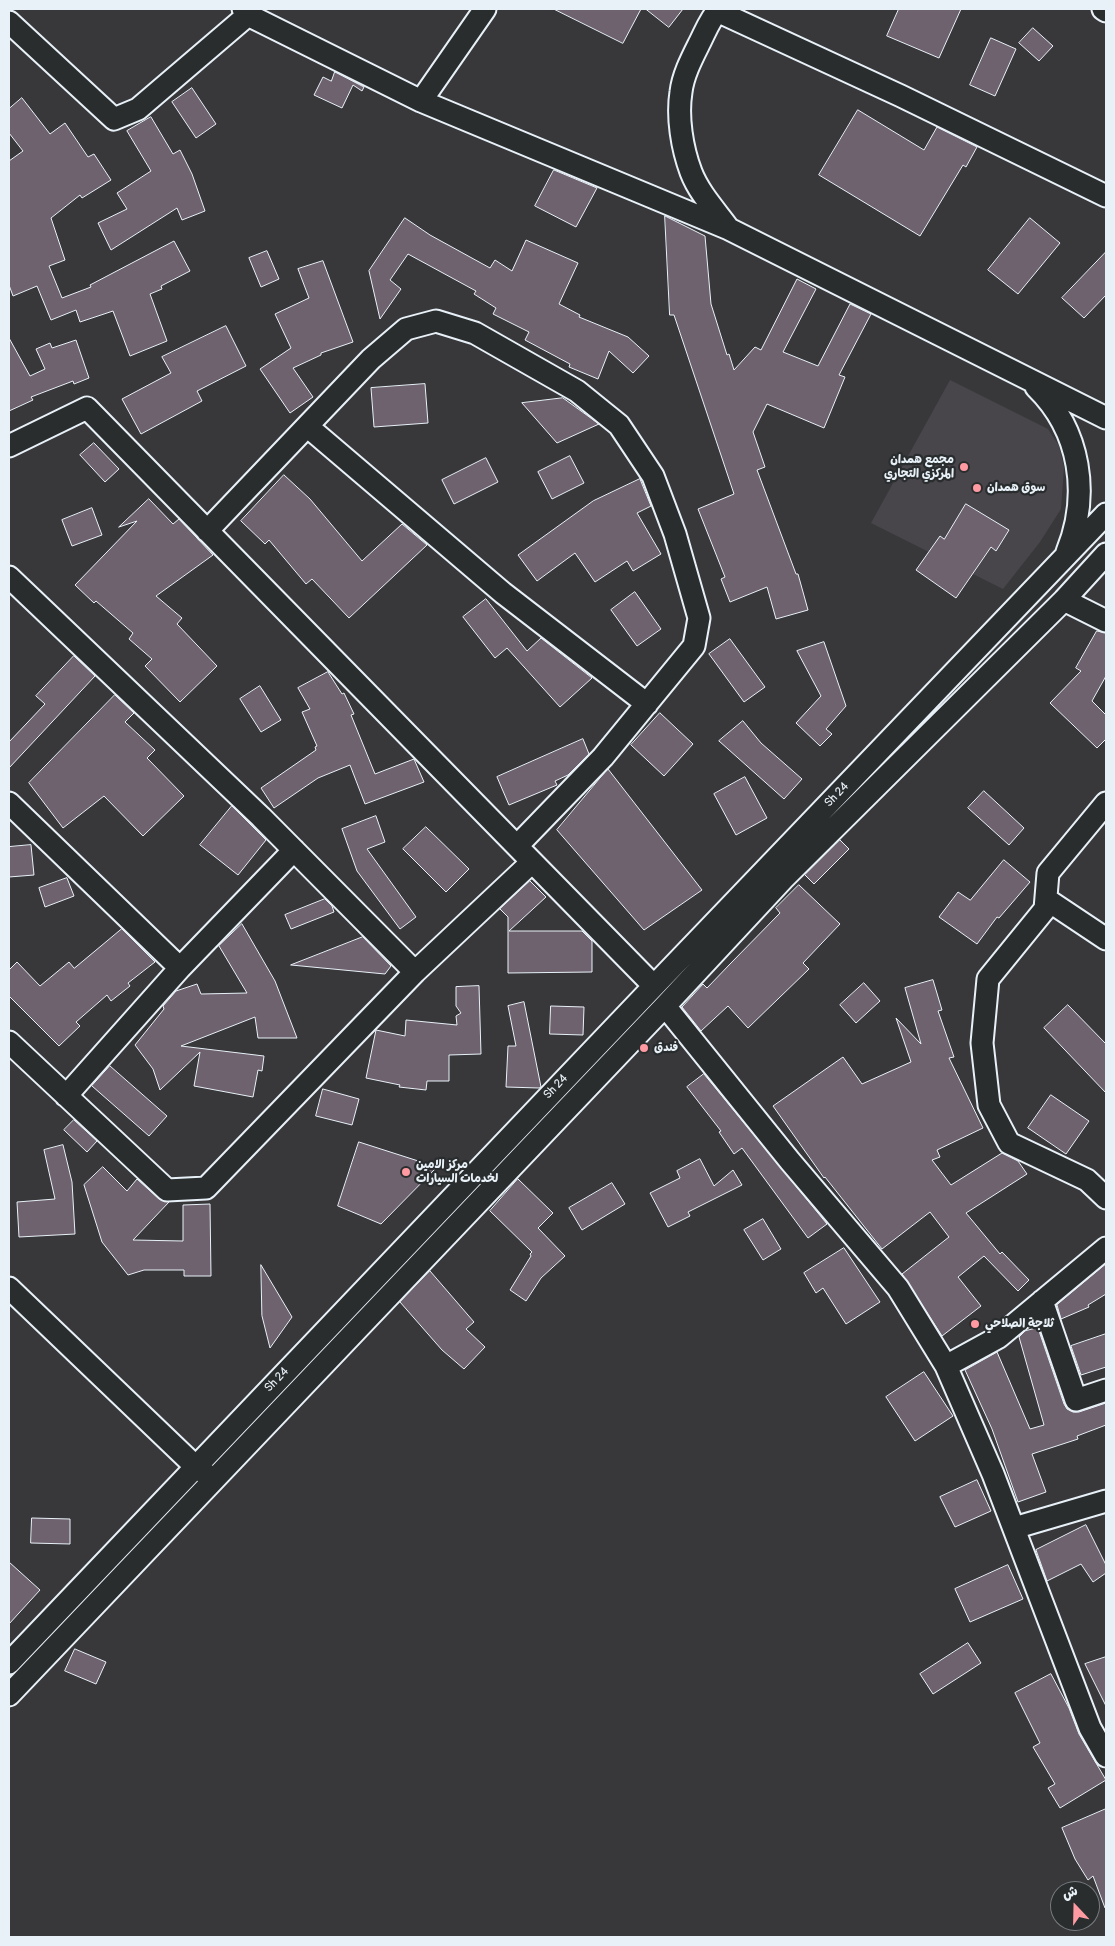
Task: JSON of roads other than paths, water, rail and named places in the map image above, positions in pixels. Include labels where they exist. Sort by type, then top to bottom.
[{"type":"street","points":[[421,101],[486,9]]},
{"type":"street","points":[[729,229],[700,189],[691,172],[681,128],[681,91],[689,65],[718,10],[901,96],[1106,196]]},
{"type":"street","points":[[9,22],[114,119],[138,109],[246,12],[421,101],[729,229],[1106,418]]},
{"type":"street","points":[[207,531],[370,359],[406,329],[436,321],[475,333],[577,391],[619,425],[653,476],[675,534],[699,618],[694,646],[603,756],[517,846]]},
{"type":"street","points":[[1029,379],[1057,412],[1068,431],[1076,459],[1080,494],[1078,516],[1073,537],[1065,557]]},
{"type":"street","points":[[9,446],[87,408],[654,986]]},
{"type":"street","points":[[307,426],[503,592],[647,704]]},
{"type":"street","name":"Sh 24","points":[[9,1663],[195,1466],[1106,514]]},
{"type":"street","name":"Sh 24","points":[[9,1695],[665,1006],[783,879],[1064,600],[1106,554]]},
{"type":"street","points":[[9,577],[261,816],[415,972]]},
{"type":"street","points":[[1064,600],[1106,620]]},
{"type":"street","points":[[1106,802],[1048,873],[1045,910],[988,979],[982,1043],[989,1105],[1009,1143],[1087,1180],[1106,1198]]},
{"type":"street","points":[[9,803],[180,968]]},
{"type":"street","points":[[66,1096],[180,968],[294,850]]},
{"type":"street","points":[[9,1042],[167,1190],[206,1188],[415,972],[532,862]]},
{"type":"street","points":[[1046,899],[1106,939]]},
{"type":"street","points":[[665,1006],[790,1161],[898,1288],[946,1366],[993,1474],[1090,1728],[1106,1756]]},
{"type":"street","points":[[946,1366],[999,1337],[1106,1248]]},
{"type":"street","points":[[9,1288],[195,1466],[214,1480]]},
{"type":"street","points":[[1042,1301],[1076,1400],[1106,1390]]},
{"type":"street","points":[[1014,1528],[1106,1501]]},
{"type":"place","name":"مجمع همدان المركزي التجاري","points":[[964,467]]},
{"type":"place","name":"سوق همدان","points":[[977,488]]},
{"type":"place","name":"فندق","points":[[644,1048]]},
{"type":"place","name":"مركز الامين لخدمات السيارات","points":[[406,1172]]},
{"type":"place","name":"ثلاجة الصلاحي","points":[[975,1324]]}]
